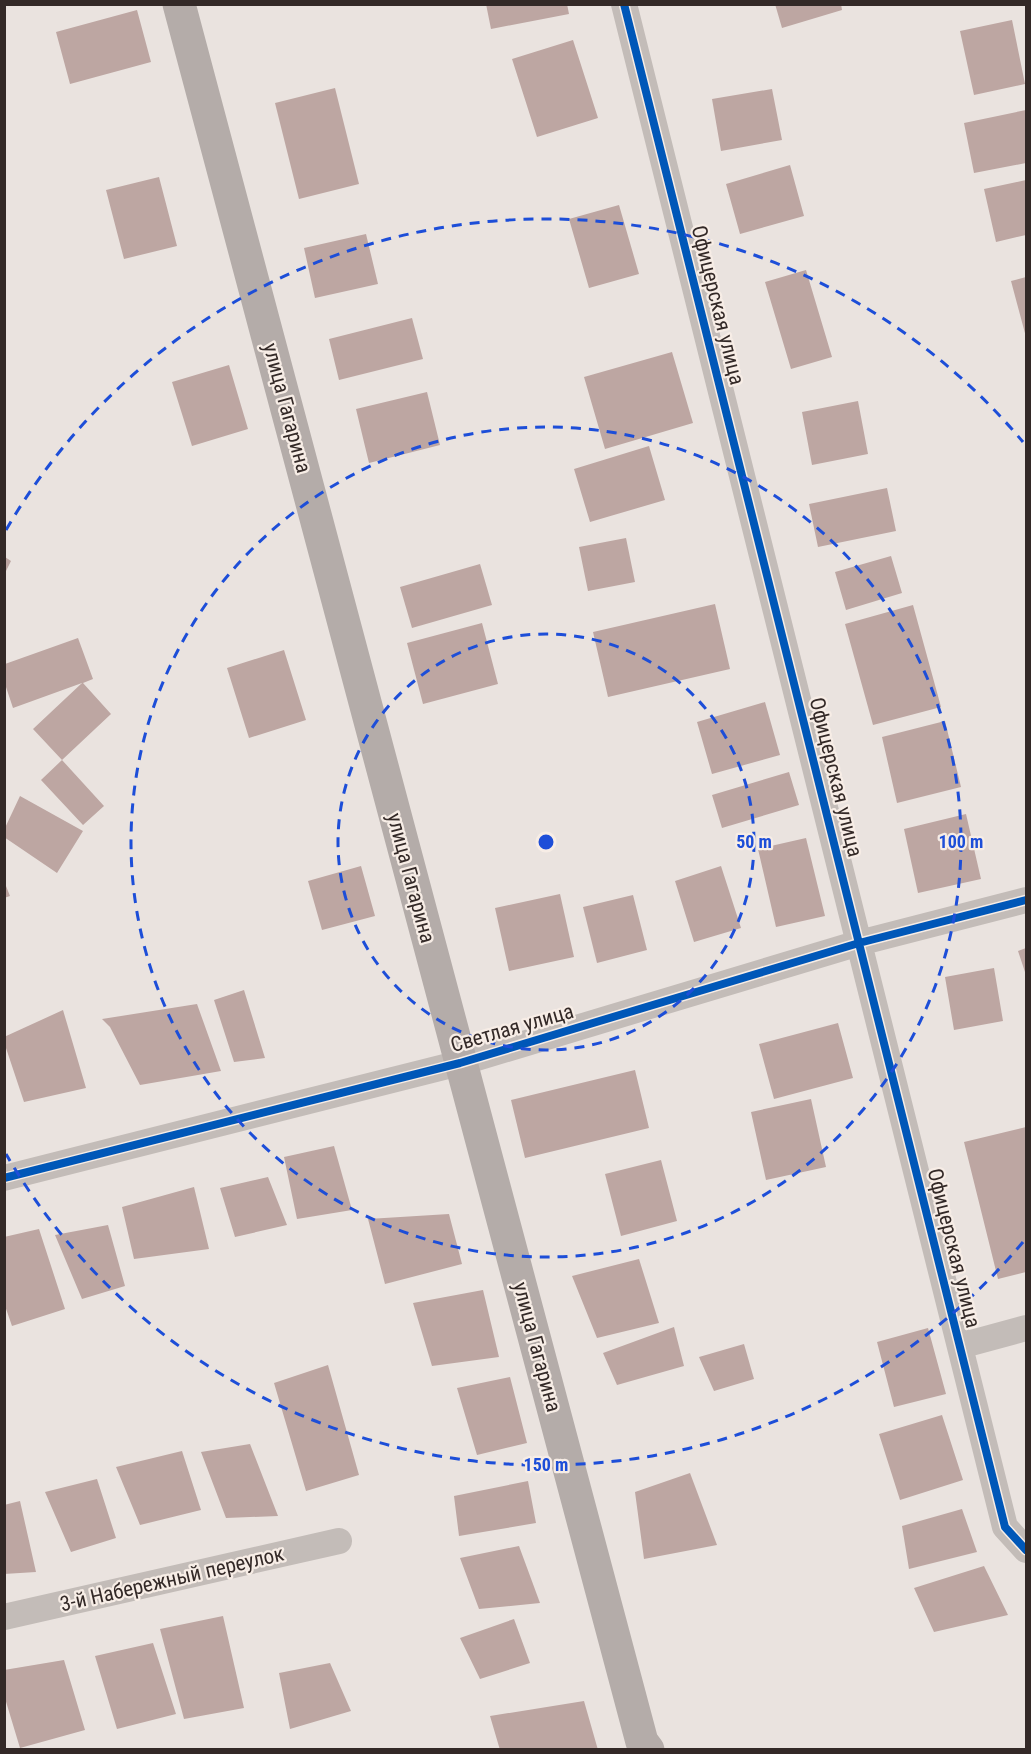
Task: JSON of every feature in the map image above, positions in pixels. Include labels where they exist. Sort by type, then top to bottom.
[{"type":"main road","name":"улица Гагарина","points":[[179,4],[642,1742],[648,1749]]},
{"type":"street","name":"Офицерская улица","points":[[624,4],[1005,1527],[1026,1551]]},
{"type":"street","name":"Светлая улица","points":[[4,1178],[460,1063],[859,943],[1026,900]]},
{"type":"street","points":[[960,1346],[1026,1328]]},
{"type":"street","name":"3-й Набережный переулок","points":[[4,1617],[339,1541]]},
{"type":"building","points":[[486,4],[567,4],[569,14],[491,29]]},
{"type":"building","points":[[775,4],[841,4],[842,10],[782,28]]},
{"type":"building","points":[[137,10],[151,62],[70,84],[56,32]]},
{"type":"building","points":[[1012,20],[1025,84],[974,95],[960,31]]},
{"type":"building","points":[[573,40],[598,118],[537,137],[512,59]]},
{"type":"building","points":[[335,88],[359,184],[299,199],[275,103]]},
{"type":"building","points":[[772,89],[782,140],[721,151],[712,99]]},
{"type":"building","points":[[1026,110],[1026,163],[974,173],[964,123]]},
{"type":"building","points":[[790,165],[804,216],[740,234],[726,184]]},
{"type":"building","points":[[159,177],[177,246],[124,259],[106,190]]},
{"type":"building","points":[[1026,180],[1026,235],[996,242],[984,189]]},
{"type":"building","points":[[619,205],[639,274],[589,288],[569,219]]},
{"type":"building","points":[[366,234],[378,284],[315,298],[304,248]]},
{"type":"building","points":[[806,270],[832,357],[791,369],[765,282]]},
{"type":"building","points":[[1026,277],[1026,337],[1011,281]]},
{"type":"building","points":[[412,318],[423,359],[339,380],[329,339]]},
{"type":"building","points":[[672,352],[693,423],[605,449],[584,377]]},
{"type":"building","points":[[229,365],[248,429],[192,446],[172,382]]},
{"type":"building","points":[[427,392],[440,445],[369,463],[356,409]]},
{"type":"building","points":[[858,401],[868,454],[812,465],[802,412]]},
{"type":"building","points":[[649,446],[665,500],[590,522],[574,469]]},
{"type":"building","points":[[887,488],[896,531],[818,547],[809,504]]},
{"type":"building","points":[[626,538],[635,582],[588,591],[579,547]]},
{"type":"building","points":[[891,556],[902,593],[846,610],[835,572]]},
{"type":"building","points":[[5,557],[11,561],[5,573]]},
{"type":"building","points":[[480,564],[492,605],[412,628],[400,587]]},
{"type":"building","points":[[715,604],[730,669],[608,697],[593,632]]},
{"type":"building","points":[[913,605],[941,707],[873,725],[845,624]]},
{"type":"building","points":[[482,623],[498,684],[423,704],[407,643]]},
{"type":"building","points":[[78,638],[93,679],[83,683],[111,714],[62,760],[33,729],[82,683],[13,708],[5,684],[5,664]]},
{"type":"building","points":[[284,650],[306,720],[249,738],[227,668]]},
{"type":"building","points":[[765,702],[780,755],[712,774],[697,722]]},
{"type":"building","points":[[945,721],[961,787],[897,803],[882,737]]},
{"type":"building","points":[[62,760],[104,806],[83,825],[41,780]]},
{"type":"building","points":[[789,772],[799,805],[722,828],[712,795]]},
{"type":"building","points":[[20,796],[83,831],[57,873],[4,837],[4,830]]},
{"type":"building","points":[[966,814],[981,879],[918,893],[904,829]]},
{"type":"building","points":[[806,838],[825,916],[776,927],[758,849]]},
{"type":"building","points":[[361,866],[375,916],[322,930],[308,881]]},
{"type":"building","points":[[721,866],[741,928],[694,942],[675,881]]},
{"type":"building","points":[[4,881],[10,896],[4,898]]},
{"type":"building","points":[[560,894],[574,957],[509,971],[495,908]]},
{"type":"building","points":[[633,895],[647,950],[597,963],[583,907]]},
{"type":"building","points":[[1026,948],[1026,975],[1018,951]]},
{"type":"building","points":[[994,968],[1003,1021],[954,1030],[945,977]]},
{"type":"building","points":[[244,990],[265,1058],[234,1062],[214,1000]]},
{"type":"building","points":[[197,1004],[221,1071],[140,1085],[110,1027],[102,1019]]},
{"type":"building","points":[[63,1010],[86,1088],[24,1102],[4,1037]]},
{"type":"building","points":[[838,1023],[853,1078],[774,1099],[759,1044]]},
{"type":"building","points":[[635,1070],[649,1128],[525,1158],[511,1100]]},
{"type":"building","points":[[811,1099],[826,1167],[766,1180],[751,1112]]},
{"type":"building","points":[[1026,1127],[1026,1272],[998,1279],[964,1142]]},
{"type":"building","points":[[334,1146],[352,1210],[297,1219],[284,1157]]},
{"type":"building","points":[[661,1160],[677,1221],[621,1236],[605,1174]]},
{"type":"building","points":[[268,1177],[287,1225],[235,1237],[220,1188]]},
{"type":"building","points":[[194,1187],[209,1249],[134,1259],[122,1207]]},
{"type":"building","points":[[449,1214],[462,1264],[385,1284],[368,1219]]},
{"type":"building","points":[[108,1225],[125,1286],[82,1299],[55,1235]]},
{"type":"building","points":[[39,1229],[65,1309],[12,1326],[4,1303],[4,1237]]},
{"type":"building","points":[[639,1259],[659,1323],[597,1338],[572,1276]]},
{"type":"building","points":[[483,1290],[499,1357],[432,1366],[413,1303]]},
{"type":"building","points":[[674,1327],[684,1366],[617,1385],[603,1353]]},
{"type":"building","points":[[928,1328],[946,1394],[894,1407],[877,1342]]},
{"type":"building","points":[[744,1344],[754,1379],[714,1391],[699,1357]]},
{"type":"building","points":[[328,1365],[359,1475],[306,1491],[274,1383]]},
{"type":"building","points":[[510,1377],[527,1443],[477,1455],[457,1388]]},
{"type":"building","points":[[942,1415],[963,1480],[900,1500],[879,1434]]},
{"type":"building","points":[[250,1444],[278,1516],[226,1518],[201,1452]]},
{"type":"building","points":[[182,1451],[201,1510],[140,1525],[116,1467]]},
{"type":"building","points":[[690,1473],[717,1545],[644,1559],[635,1492]]},
{"type":"building","points":[[97,1479],[116,1538],[71,1552],[45,1492]]},
{"type":"building","points":[[528,1481],[536,1523],[459,1536],[454,1496]]},
{"type":"building","points":[[20,1501],[36,1572],[4,1574],[4,1505]]},
{"type":"building","points":[[962,1509],[977,1552],[909,1569],[902,1526]]},
{"type":"building","points":[[519,1546],[540,1603],[479,1609],[460,1558]]},
{"type":"building","points":[[984,1566],[1008,1615],[934,1632],[914,1588]]},
{"type":"building","points":[[223,1616],[244,1708],[184,1719],[160,1629]]},
{"type":"building","points":[[514,1619],[530,1663],[480,1679],[460,1638]]},
{"type":"building","points":[[153,1643],[176,1714],[117,1729],[95,1656]]},
{"type":"building","points":[[64,1660],[85,1730],[20,1748],[4,1695],[4,1670]]},
{"type":"building","points":[[330,1663],[351,1711],[290,1729],[279,1673]]},
{"type":"building","points":[[584,1701],[598,1750],[500,1750],[490,1716]]},
{"type":"cycle path","points":[[624,4],[1005,1527],[1026,1550]]},
{"type":"cycle path","points":[[4,1178],[460,1063],[859,943],[1026,900]]}]
